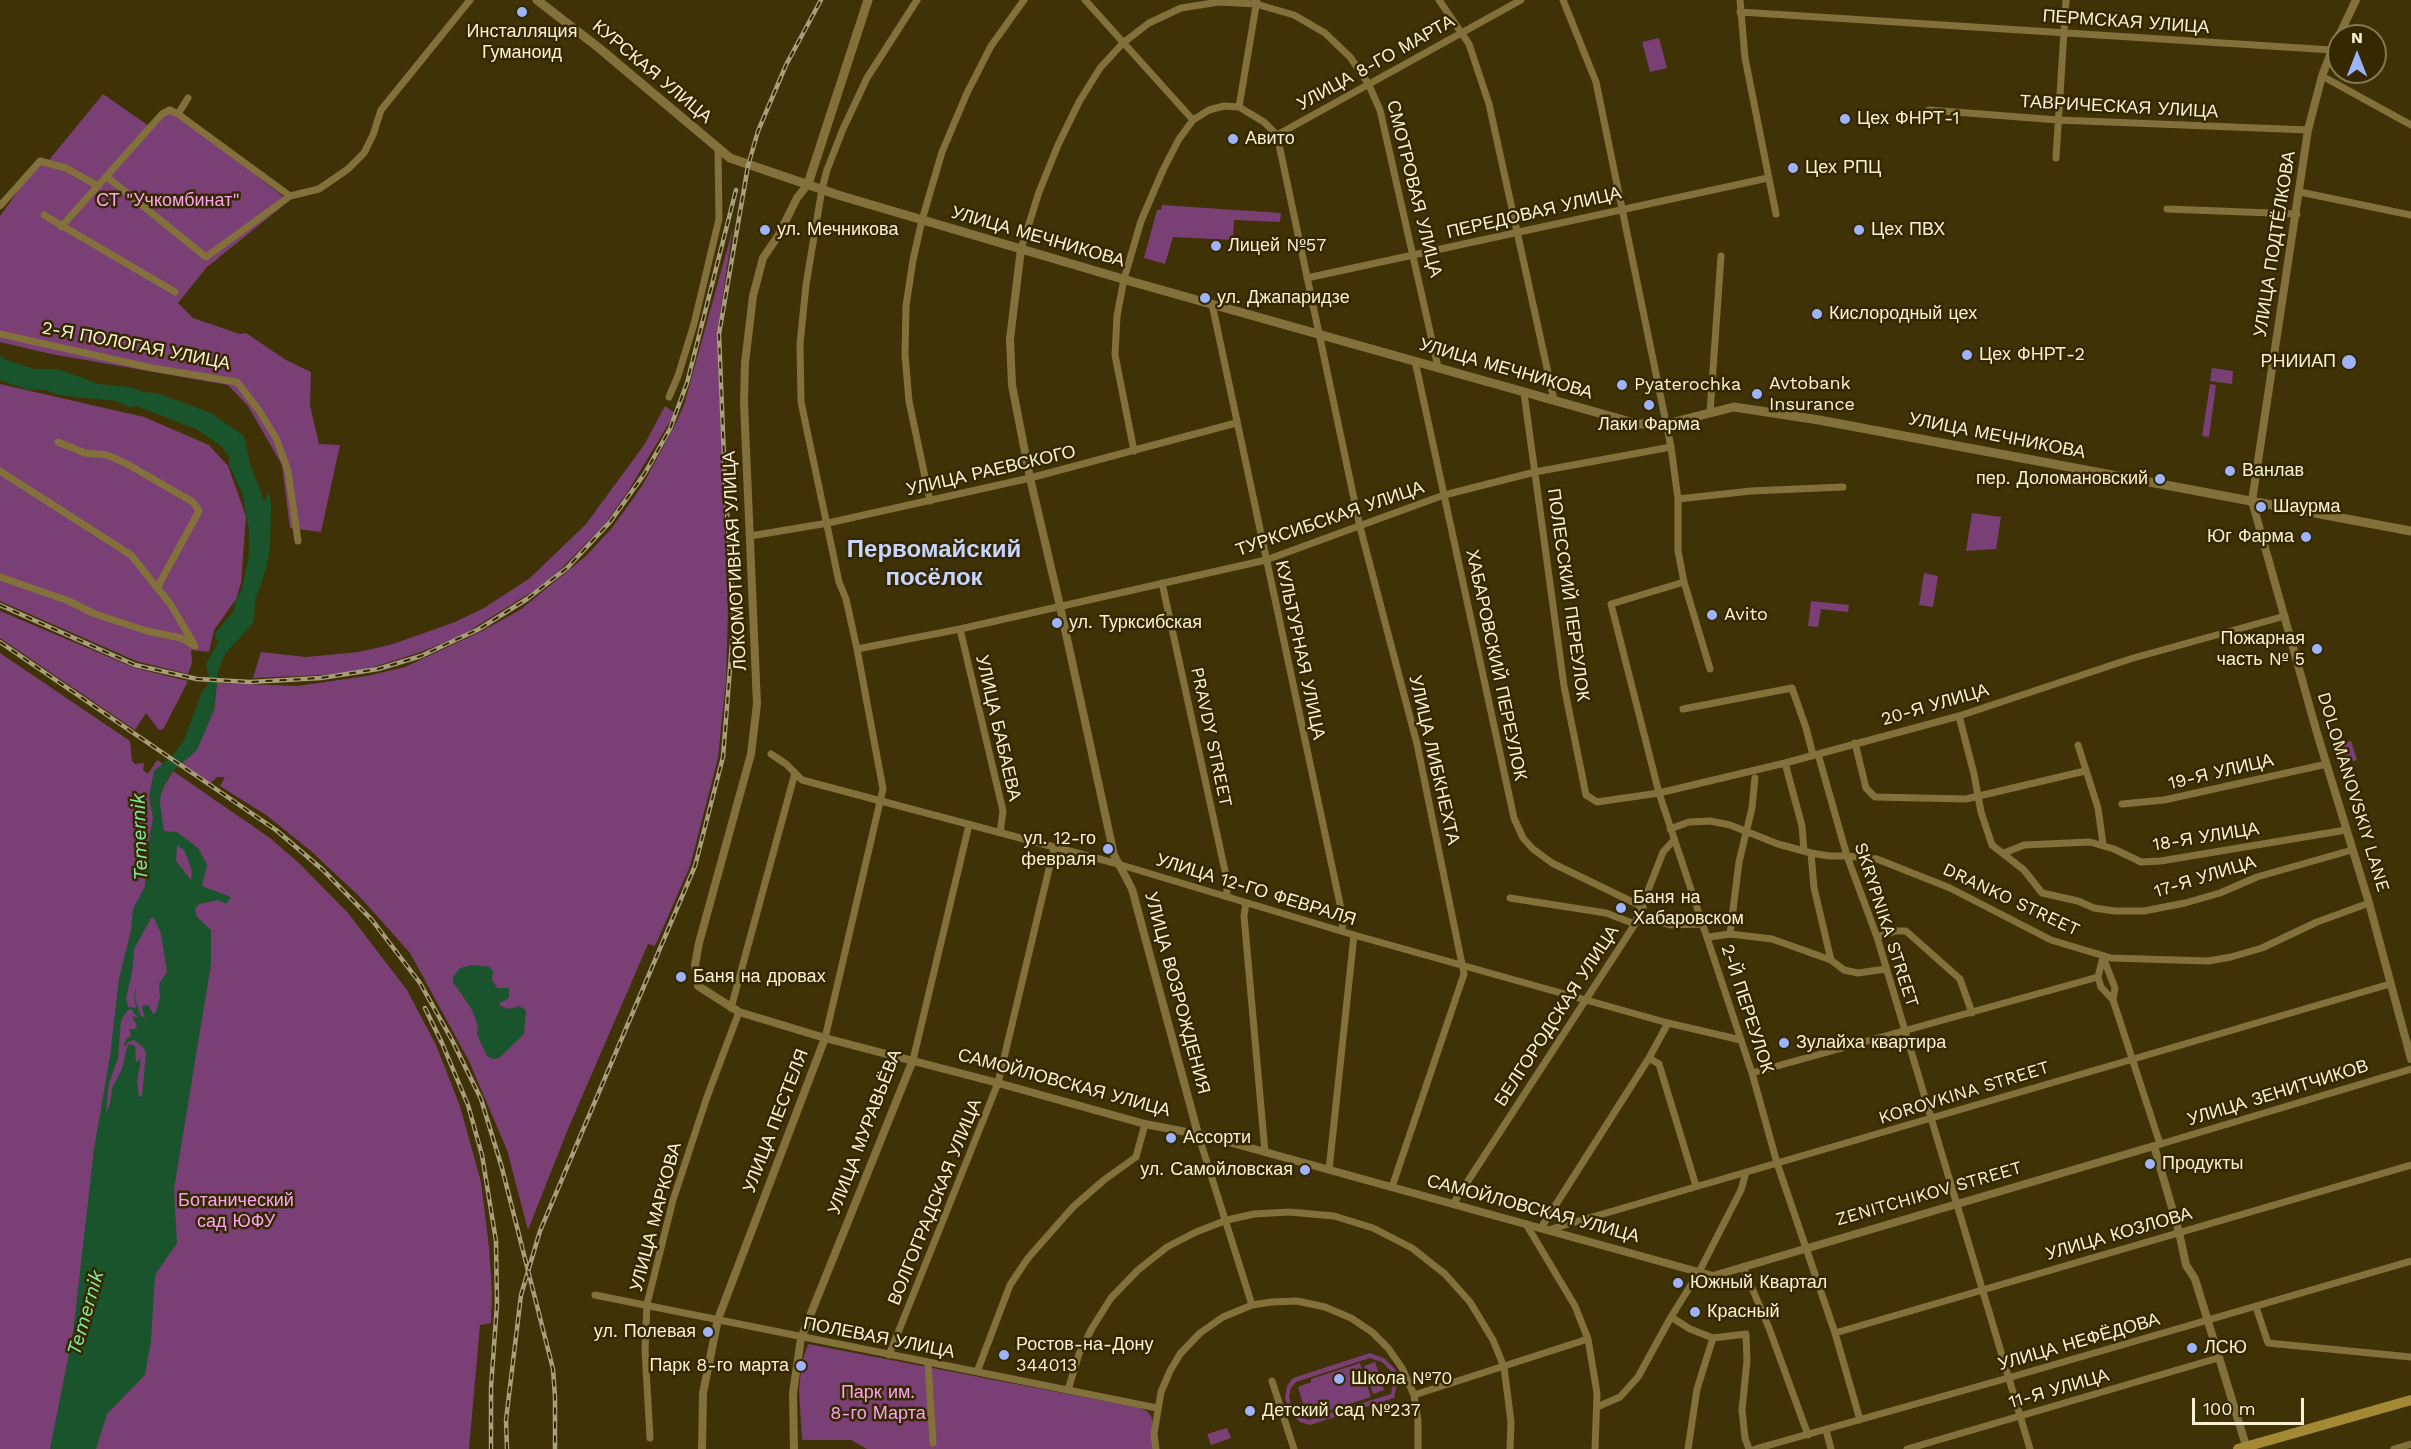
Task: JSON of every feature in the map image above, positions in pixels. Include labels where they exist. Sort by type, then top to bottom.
[{"type":"main road","name":"КУРСКАЯ УЛИЦА","points":[[537,0],[599,48],[718,150],[748,166]]},
{"type":"main road","points":[[808,184],[868,0]]},
{"type":"main road","name":"УЛИЦА МЕЧНИКОВА","points":[[748,166],[1124,279],[1638,424],[1666,424],[1734,407],[1819,420],[2411,531]]},
{"type":"main road","points":[[2244,1448],[2411,1400]]},
{"type":"street","points":[[107,177],[206,257],[290,196],[319,189],[348,169],[364,153],[374,135],[381,110],[470,0]]},
{"type":"street","name":"УЛИЦА ПЕСТЕЛЯ","points":[[702,1449],[703,1393],[710,1347],[718,1319],[825,1038],[881,802],[882,777],[857,649],[846,599],[839,582],[801,402],[800,356],[806,285],[822,189],[839,139],[867,78],[917,0]]},
{"type":"street","points":[[930,501],[909,401],[904,355],[906,306],[922,220],[942,152],[967,93],[990,45],[1024,0]]},
{"type":"street","points":[[1085,0],[1193,120]]},
{"type":"street","points":[[1439,0],[1463,33],[1479,69],[1490,104],[1554,400]]},
{"type":"street","name":"УЛИЦА 8-ГО МАРТА","points":[[1277,135],[1521,0]]},
{"type":"street","points":[[1563,0],[1596,82],[1671,447],[1678,499],[1678,552],[1684,582],[1710,669]]},
{"type":"street","points":[[1740,0],[1745,58],[1776,213]]},
{"type":"street","points":[[2056,158],[2066,0]]},
{"type":"street","name":"УЛИЦА ПОДТЁЛКОВА","points":[[2345,24],[2356,0]]},
{"type":"street","name":"СМОТРОВАЯ УЛИЦА","points":[[1030,478],[1011,374],[1010,339],[1021,249],[1039,192],[1079,102],[1100,68],[1123,43],[1149,23],[1181,8],[1219,2],[1256,2],[1294,15],[1325,33],[1350,57],[1368,83],[1380,110],[1438,368]]},
{"type":"street","points":[[1239,107],[1256,2]]},
{"type":"street","name":"ПЕРМСКАЯ УЛИЦА","points":[[1740,12],[2327,51]]},
{"type":"street","name":"УЛИЦА ПОДТЁЛКОВА","points":[[2252,501],[2308,130],[2327,64]]},
{"type":"street","points":[[2322,76],[2411,125]]},
{"type":"street","points":[[178,114],[188,98]]},
{"type":"street","points":[[1134,451],[1115,355],[1117,316],[1124,279],[1141,221],[1161,172],[1179,139],[1193,120],[1209,110],[1224,106],[1239,107],[1264,122],[1277,135]]},
{"type":"street","points":[[61,226],[162,114],[170,110],[290,196]]},
{"type":"street","name":"ТАВРИЧЕСКАЯ УЛИЦА","points":[[1929,110],[2058,120],[2308,130]]},
{"type":"street","name":"УЛИЦА ЛИБКНЕХТА","points":[[1277,135],[1360,527],[1417,744],[1463,965],[1463,984],[1392,1187]]},
{"type":"street","points":[[669,397],[694,324],[714,242],[719,208],[718,150]]},
{"type":"street","points":[[0,206],[40,161],[66,168],[98,186]]},
{"type":"street","name":"ПЕРЕДОВАЯ УЛИЦА","points":[[1307,278],[1768,178]]},
{"type":"street","name":"ЛОКОМОТИВНАЯ УЛИЦА","points":[[699,943],[751,754],[756,715],[758,674],[744,403],[745,363],[753,296],[764,258],[778,236],[796,198],[808,184]]},
{"type":"street","points":[[2300,192],[2411,215]]},
{"type":"street","points":[[2167,209],[2297,214]]},
{"type":"street","points":[[44,215],[175,292]]},
{"type":"street","points":[[1710,412],[1721,256]]},
{"type":"street","name":"КУЛЬТУРНАЯ УЛИЦА","points":[[1212,304],[1343,918],[1342,931]]},
{"type":"street","name":"2-Я ПОЛОГАЯ УЛИЦА","points":[[0,334],[152,368],[237,382],[258,409],[276,438],[288,471],[298,541]]},
{"type":"street","name":"ХАБАРОВСКИЙ ПЕРЕУЛОК","points":[[1415,361],[1511,807],[1523,838],[1533,849],[1552,863],[1643,907]]},
{"type":"street","name":"ПОЛЕССКИЙ ПЕРЕУЛОК","points":[[1524,393],[1564,686],[1584,788],[1590,799]]},
{"type":"street","name":"УЛИЦА РАЕВСКОГО","points":[[750,536],[828,523],[1030,478],[1236,423]]},
{"type":"street","points":[[58,442],[85,453],[107,455],[128,464],[193,502],[199,511],[157,588]]},
{"type":"street","name":"ТУРКСИБСКАЯ УЛИЦА","points":[[857,649],[960,629],[1266,560],[1444,495],[1535,472],[1671,447]]},
{"type":"street","points":[[0,471],[131,555],[171,605],[195,646],[181,638],[147,631],[95,614],[0,577]]},
{"type":"street","name":"УЛИЦА ВОЗРОЖДЕНИЯ","points":[[1030,478],[1114,855],[1132,889],[1198,1134],[1252,1305]]},
{"type":"street","points":[[1678,499],[1751,491],[1843,487]]},
{"type":"street","name":"DOLOMANOVSKIY LANE","points":[[2252,501],[2369,903],[2411,1059]]},
{"type":"street","name":"2-Й ПЕРЕУЛОК","points":[[1684,582],[1611,604],[1659,793],[1709,937],[1752,1073],[1777,1163],[1835,1333],[1860,1420]]},
{"type":"street","name":"PRAVDY STREET","points":[[1162,583],[1227,880],[1227,897]]},
{"type":"street","name":"20-Я УЛИЦА","points":[[1590,799],[1605,802],[1659,793],[1785,764],[1959,716],[2130,659],[2285,616]]},
{"type":"street","name":"УЛИЦА БАБАЕВА","points":[[960,629],[1003,811],[1000,833]]},
{"type":"street","name":"SKRYPNIKA STREET","points":[[1683,709],[1792,688],[1876,937],[2030,1449]]},
{"type":"street","name":"17-Я УЛИЦА","points":[[1959,716],[1984,824],[1992,845],[2024,870],[2042,893],[2078,901],[2094,908],[2132,912],[2186,903],[2257,877],[2352,850]]},
{"type":"street","points":[[1855,743],[1866,788],[1875,797],[1954,801],[2085,771]]},
{"type":"street","points":[[2078,746],[2098,808],[2103,844]]},
{"type":"street","name":"УЛИЦА 12-ГО ФЕВРАЛЯ","points":[[771,754],[802,780],[1118,864],[1354,935],[1668,1023],[1741,1040]]},
{"type":"street","points":[[1785,764],[1803,826],[1814,888],[1831,960]]},
{"type":"street","name":"19-Я УЛИЦА","points":[[2122,804],[2164,800],[2327,764]]},
{"type":"street","points":[[731,1008],[795,773]]},
{"type":"street","points":[[1730,934],[1739,862],[1752,808],[1755,778]]},
{"type":"street","name":"DRANKO STREET","points":[[1670,829],[1689,822],[1710,821],[1745,830],[1778,844],[1808,852],[1829,856],[1847,855],[1877,859],[1950,888],[2051,940],[2103,957],[2134,960],[2208,961],[2231,957],[2262,948],[2317,922],[2369,903]]},
{"type":"street","name":"УЛИЦА МУРАВЬЁВА","points":[[794,1449],[793,1393],[801,1338],[913,1060],[969,825]]},
{"type":"street","name":"18-Я УЛИЦА","points":[[2004,853],[2024,845],[2090,842],[2103,844],[2141,862],[2161,861],[2346,830]]},
{"type":"street","name":"БЕЛГОРОДСКАЯ УЛИЦА","points":[[1454,1204],[1584,999],[1635,924],[1663,852],[1674,840]]},
{"type":"street","name":"ВОЛГОГРАДСКАЯ УЛИЦА","points":[[889,1355],[998,1083],[1054,848]]},
{"type":"street","points":[[1509,898],[1606,913],[1635,924]]},
{"type":"street","points":[[1246,903],[1244,916],[1265,1152]]},
{"type":"street","points":[[1640,915],[1670,925],[1703,924]]},
{"type":"street","points":[[1876,937],[1896,931],[1906,931],[1960,979],[1972,1013]]},
{"type":"street","points":[[1709,937],[1730,934],[1772,939],[1831,960],[1844,970],[1858,973],[1886,969]]},
{"type":"street","points":[[1329,1170],[1354,935]]},
{"type":"street","name":"САМОЙЛОВСКАЯ УЛИЦА","points":[[699,943],[695,965],[698,986],[740,1012],[825,1038],[1145,1124],[1198,1134],[1713,1276]]},
{"type":"street","points":[[2103,957],[2098,977],[2101,987],[2113,1000],[2133,1058],[2186,1265],[2194,1279],[2244,1448]]},
{"type":"street","points":[[2103,957],[2115,988],[2113,1000]]},
{"type":"street","points":[[1752,1073],[2098,977]]},
{"type":"street","name":"KOROVKINA STREET","points":[[1544,1229],[1932,1119],[2390,984]]},
{"type":"street","name":"УЛИЦА МАРКОВА","points":[[650,1438],[645,1350],[647,1304],[673,1200],[707,1097],[740,1012]]},
{"type":"street","points":[[1544,1229],[1668,1023]]},
{"type":"street","points":[[1649,1058],[1659,1064],[1696,1186]]},
{"type":"street","name":"УЛИЦА ЗЕНИТЧИКОВ","points":[[2157,1145],[2411,1069]]},
{"type":"street","points":[[978,1372],[1010,1285],[1028,1258],[1073,1207],[1104,1180],[1136,1157],[1145,1124]]},
{"type":"street","name":"ZENITCHIKOV STREET","points":[[1713,1276],[2157,1145]]},
{"type":"street","name":"УЛИЦА КОЗЛОВА","points":[[1835,1333],[2411,1165]]},
{"type":"street","points":[[1597,1407],[1620,1397],[1638,1377],[1671,1317],[1700,1272],[1741,1190],[1746,1172]]},
{"type":"street","points":[[1068,1390],[1079,1354],[1111,1298],[1131,1277],[1167,1247],[1227,1220],[1254,1214],[1289,1212],[1334,1216],[1373,1228],[1412,1248],[1445,1274],[1470,1302],[1493,1340],[1504,1367],[1511,1422],[1510,1449]]},
{"type":"street","points":[[1526,1224],[1575,1306],[1588,1339],[1594,1365],[1597,1407],[1595,1449]]},
{"type":"street","name":"УЛИЦА НЕФЁДОВА","points":[[1755,1449],[2411,1261]]},
{"type":"street","points":[[1743,1267],[1769,1328],[1808,1435]]},
{"type":"street","name":"ПОЛЕВАЯ УЛИЦА","points":[[595,1295],[1157,1408]]},
{"type":"street","points":[[1156,1449],[1154,1434],[1157,1408],[1170,1371],[1180,1354],[1207,1327],[1223,1317],[1252,1305],[1297,1301],[1325,1307],[1351,1318],[1372,1332],[1388,1348],[1402,1368],[1414,1395],[1418,1421],[1418,1449]]},
{"type":"street","points":[[2256,1307],[2268,1343],[2411,1357]]},
{"type":"street","points":[[1671,1317],[1690,1329],[1713,1338],[1746,1334],[1747,1361],[1742,1410],[1745,1438],[1749,1449]]},
{"type":"street","points":[[1688,1449],[1697,1389],[1713,1338]]},
{"type":"street","points":[[1414,1395],[1588,1339]]},
{"type":"street","name":"11-Я УЛИЦА","points":[[1907,1449],[2218,1358]]},
{"type":"street","points":[[928,1363],[933,1443]]},
{"type":"street","points":[[1272,1381],[1294,1449]]},
{"type":"street","points":[[1826,1430],[1831,1449]]},
{"type":"street","points":[[2394,1449],[2411,1444]]},
{"type":"green space","points":[[1659,38],[1667,68],[1650,72],[1642,42]]},
{"type":"green space","name":"СТ \"Учкомбинат\"","points":[[103,94],[149,126],[168,106],[289,201],[207,267],[178,303],[193,318],[240,334],[246,333],[286,360],[311,372],[310,405],[319,444],[340,445],[321,532],[290,528],[282,465],[248,406],[228,385],[51,354],[0,342],[0,216],[39,162],[45,165]]},
{"type":"green space","points":[[1162,205],[1281,213],[1280,222],[1234,220],[1233,240],[1173,237],[1165,264],[1144,258],[1157,210],[1161,210]]},
{"type":"green space","points":[[733,228],[717,334],[728,611],[726,679],[718,758],[690,866],[655,946],[648,944],[568,1129],[528,1230],[507,1150],[469,1061],[410,953],[361,898],[311,851],[266,815],[220,786],[225,777],[217,777],[210,784],[181,765],[214,710],[217,683],[298,686],[367,676],[405,667],[482,631],[520,610],[586,556],[611,529],[642,486],[684,405]]},
{"type":"green space","points":[[2212,368],[2233,371],[2232,384],[2210,381]]},
{"type":"green space","points":[[0,384],[144,417],[209,445],[228,466],[246,516],[241,583],[236,599],[214,630],[209,652],[191,650],[192,663],[188,674],[136,661],[0,601]]},
{"type":"green space","points":[[2210,384],[2216,385],[2209,437],[2202,436]]},
{"type":"green space","points":[[665,406],[675,413],[627,493],[605,524],[557,573],[535,590],[464,634],[421,652],[364,670],[323,675],[253,678],[261,652],[306,657],[359,652],[393,644],[455,622],[484,608],[530,578],[586,524],[644,445]]},
{"type":"green space","points":[[1972,513],[2001,517],[1996,549],[1966,551]]},
{"type":"green space","points":[[1924,573],[1938,576],[1933,607],[1919,605]]},
{"type":"green space","points":[[1811,601],[1849,605],[1848,612],[1821,609],[1818,627],[1808,626]]},
{"type":"green space","points":[[0,611],[135,668],[188,681],[164,728],[158,729],[146,713],[135,730],[0,638]]},
{"type":"green space","name":"Ботанический сад ЮФУ","points":[[0,653],[130,741],[132,761],[135,764],[144,763],[143,770],[148,774],[157,760],[163,764],[154,771],[164,786],[173,771],[270,838],[300,864],[348,913],[407,990],[436,1045],[460,1106],[481,1182],[489,1247],[491,1323],[480,1325],[469,1449],[0,1449]]},
{"type":"green space","points":[[2351,741],[2357,760],[2343,764],[2338,745]]},
{"type":"green space","name":"Парк им. 8-го Марта","points":[[808,1344],[1140,1408],[1148,1412],[1152,1418],[1154,1449],[867,1449],[851,1440],[802,1440],[799,1389],[802,1362]]},
{"type":"green space","points":[[1370,1353],[1384,1358],[1395,1369],[1398,1380],[1394,1398],[1310,1425],[1300,1422],[1289,1412],[1285,1397],[1287,1386],[1293,1378]],"holes":[[[1370,1358],[1382,1362],[1391,1371],[1393,1381],[1391,1394],[1309,1420],[1299,1416],[1293,1410],[1289,1397],[1291,1388],[1296,1382]]]},
{"type":"green space","points":[[1375,1362],[1384,1390],[1373,1394],[1364,1366]]},
{"type":"green space","points":[[1360,1363],[1371,1397],[1321,1413],[1320,1410],[1306,1415],[1298,1387],[1311,1382],[1311,1379]]},
{"type":"green space","points":[[1227,1428],[1231,1438],[1211,1445],[1207,1434]]},
{"type":"water","name":"Temernik","points":[[0,355],[6,360],[34,369],[58,369],[99,384],[157,393],[211,413],[244,436],[250,464],[264,501],[266,501],[267,494],[270,495],[271,506],[270,548],[266,569],[255,600],[254,622],[225,654],[218,671],[214,710],[197,750],[170,774],[161,794],[164,831],[177,832],[199,849],[207,865],[202,886],[231,897],[226,904],[218,900],[199,904],[195,909],[197,917],[211,930],[211,964],[174,1189],[177,1243],[155,1275],[151,1341],[145,1375],[107,1414],[96,1449],[50,1449],[73,1333],[94,1149],[110,1056],[119,979],[131,930],[133,909],[145,886],[147,849],[153,818],[149,797],[154,771],[172,756],[184,740],[203,689],[206,689],[209,677],[206,664],[219,641],[214,638],[216,632],[234,611],[236,599],[242,589],[249,554],[249,531],[243,495],[229,465],[229,456],[221,446],[198,430],[137,406],[129,407],[116,401],[59,395],[46,390],[29,390],[0,380]],"holes":[[[177,845],[184,850],[189,862],[192,871],[191,880],[176,861]],[[151,918],[154,918],[161,934],[167,972],[159,984],[160,997],[156,1012],[153,1014],[149,1006],[144,1005],[142,1008],[145,1018],[141,1016],[135,999],[136,988],[134,996],[136,1008],[128,1007],[126,998],[132,973],[134,949]],[[131,1009],[138,1018],[132,1016],[137,1026],[135,1029],[129,1029],[131,1036],[127,1038],[125,1047],[128,1042],[134,1040],[143,1047],[146,1053],[142,1096],[139,1097],[137,1081],[141,1059],[136,1062],[135,1046],[130,1044],[127,1047],[122,1069],[112,1088],[106,1113],[109,1083],[118,1058],[121,1020]]]},
{"type":"water","points":[[472,965],[490,967],[493,972],[492,980],[497,988],[509,988],[509,998],[500,1003],[500,1006],[509,1009],[519,1006],[526,1010],[524,1034],[499,1058],[493,1059],[487,1056],[477,1034],[478,1026],[471,1008],[453,982],[453,977],[460,968]]},
{"type":"railway","points":[[507,1449],[506,1420],[521,1295],[540,1231],[695,866],[723,757],[734,617],[725,483],[719,334],[748,166],[758,131],[786,65],[821,0]]},
{"type":"railway","points":[[0,605],[135,665],[197,679],[250,682],[321,678],[378,669],[421,656],[479,629],[527,599],[567,568],[610,522],[645,473],[670,429],[687,383],[736,190]]},
{"type":"railway","points":[[0,642],[276,830],[323,870],[372,920],[420,983],[481,1099],[502,1168],[553,1369],[555,1449]]},
{"type":"railway","points":[[425,1008],[468,1105],[482,1155],[496,1241],[497,1305],[491,1387],[491,1449]]},
{"type":"place","name":"Инсталляция Гуманоид","points":[[522,12]]},
{"type":"place","name":"Цех ФНРТ-1","points":[[1845,119]]},
{"type":"place","name":"Авито","points":[[1233,139]]},
{"type":"place","name":"Цех РПЦ","points":[[1793,168]]},
{"type":"place","name":"ул. Мечникова","points":[[765,230]]},
{"type":"place","name":"Цех ПВХ","points":[[1859,230]]},
{"type":"place","name":"Лицей №57","points":[[1216,246]]},
{"type":"place","name":"ул. Джапаридзе","points":[[1205,298]]},
{"type":"place","name":"Кислородный цех","points":[[1817,314]]},
{"type":"place","name":"Цех ФНРТ-2","points":[[1967,355]]},
{"type":"place","name":"РНИИАП","points":[[2349,362]]},
{"type":"place","name":"Pyaterochka","points":[[1622,385]]},
{"type":"place","name":"Avtobank Insurance","points":[[1757,394]]},
{"type":"place","name":"Лаки Фарма","points":[[1649,405]]},
{"type":"place","name":"Ванлав","points":[[2230,471]]},
{"type":"place","name":"пер. Доломановский","points":[[2160,479]]},
{"type":"place","name":"Шаурма","points":[[2261,507]]},
{"type":"place","name":"Юг Фарма","points":[[2306,537]]},
{"type":"place","name":"Avito","points":[[1712,615]]},
{"type":"place","name":"ул. Турксибская","points":[[1057,623]]},
{"type":"place","name":"Пожарная часть № 5","points":[[2317,649]]},
{"type":"place","name":"ул. 12-го февраля","points":[[1108,849]]},
{"type":"place","name":"Баня на Хабаровском","points":[[1621,908]]},
{"type":"place","name":"Баня на дровах","points":[[681,977]]},
{"type":"place","name":"Зулайха квартира","points":[[1784,1043]]},
{"type":"place","name":"Ассорти","points":[[1171,1138]]},
{"type":"place","name":"Продукты","points":[[2150,1164]]},
{"type":"place","name":"ул. Самойловская","points":[[1305,1170]]},
{"type":"place","name":"Южный Квартал","points":[[1678,1283]]},
{"type":"place","name":"Красный","points":[[1695,1312]]},
{"type":"place","name":"ул. Полевая","points":[[708,1332]]},
{"type":"place","name":"ЛСЮ","points":[[2192,1348]]},
{"type":"place","name":"Ростов-на-Дону 344013","points":[[1004,1355]]},
{"type":"place","name":"Парк 8-го марта","points":[[801,1366]]},
{"type":"place","name":"Школа №70","points":[[1339,1379]]},
{"type":"place","name":"Детский сад №237","points":[[1250,1411]]},
{"type":"district","name":"Первомайский посёлок","points":[[934,564]]}]
